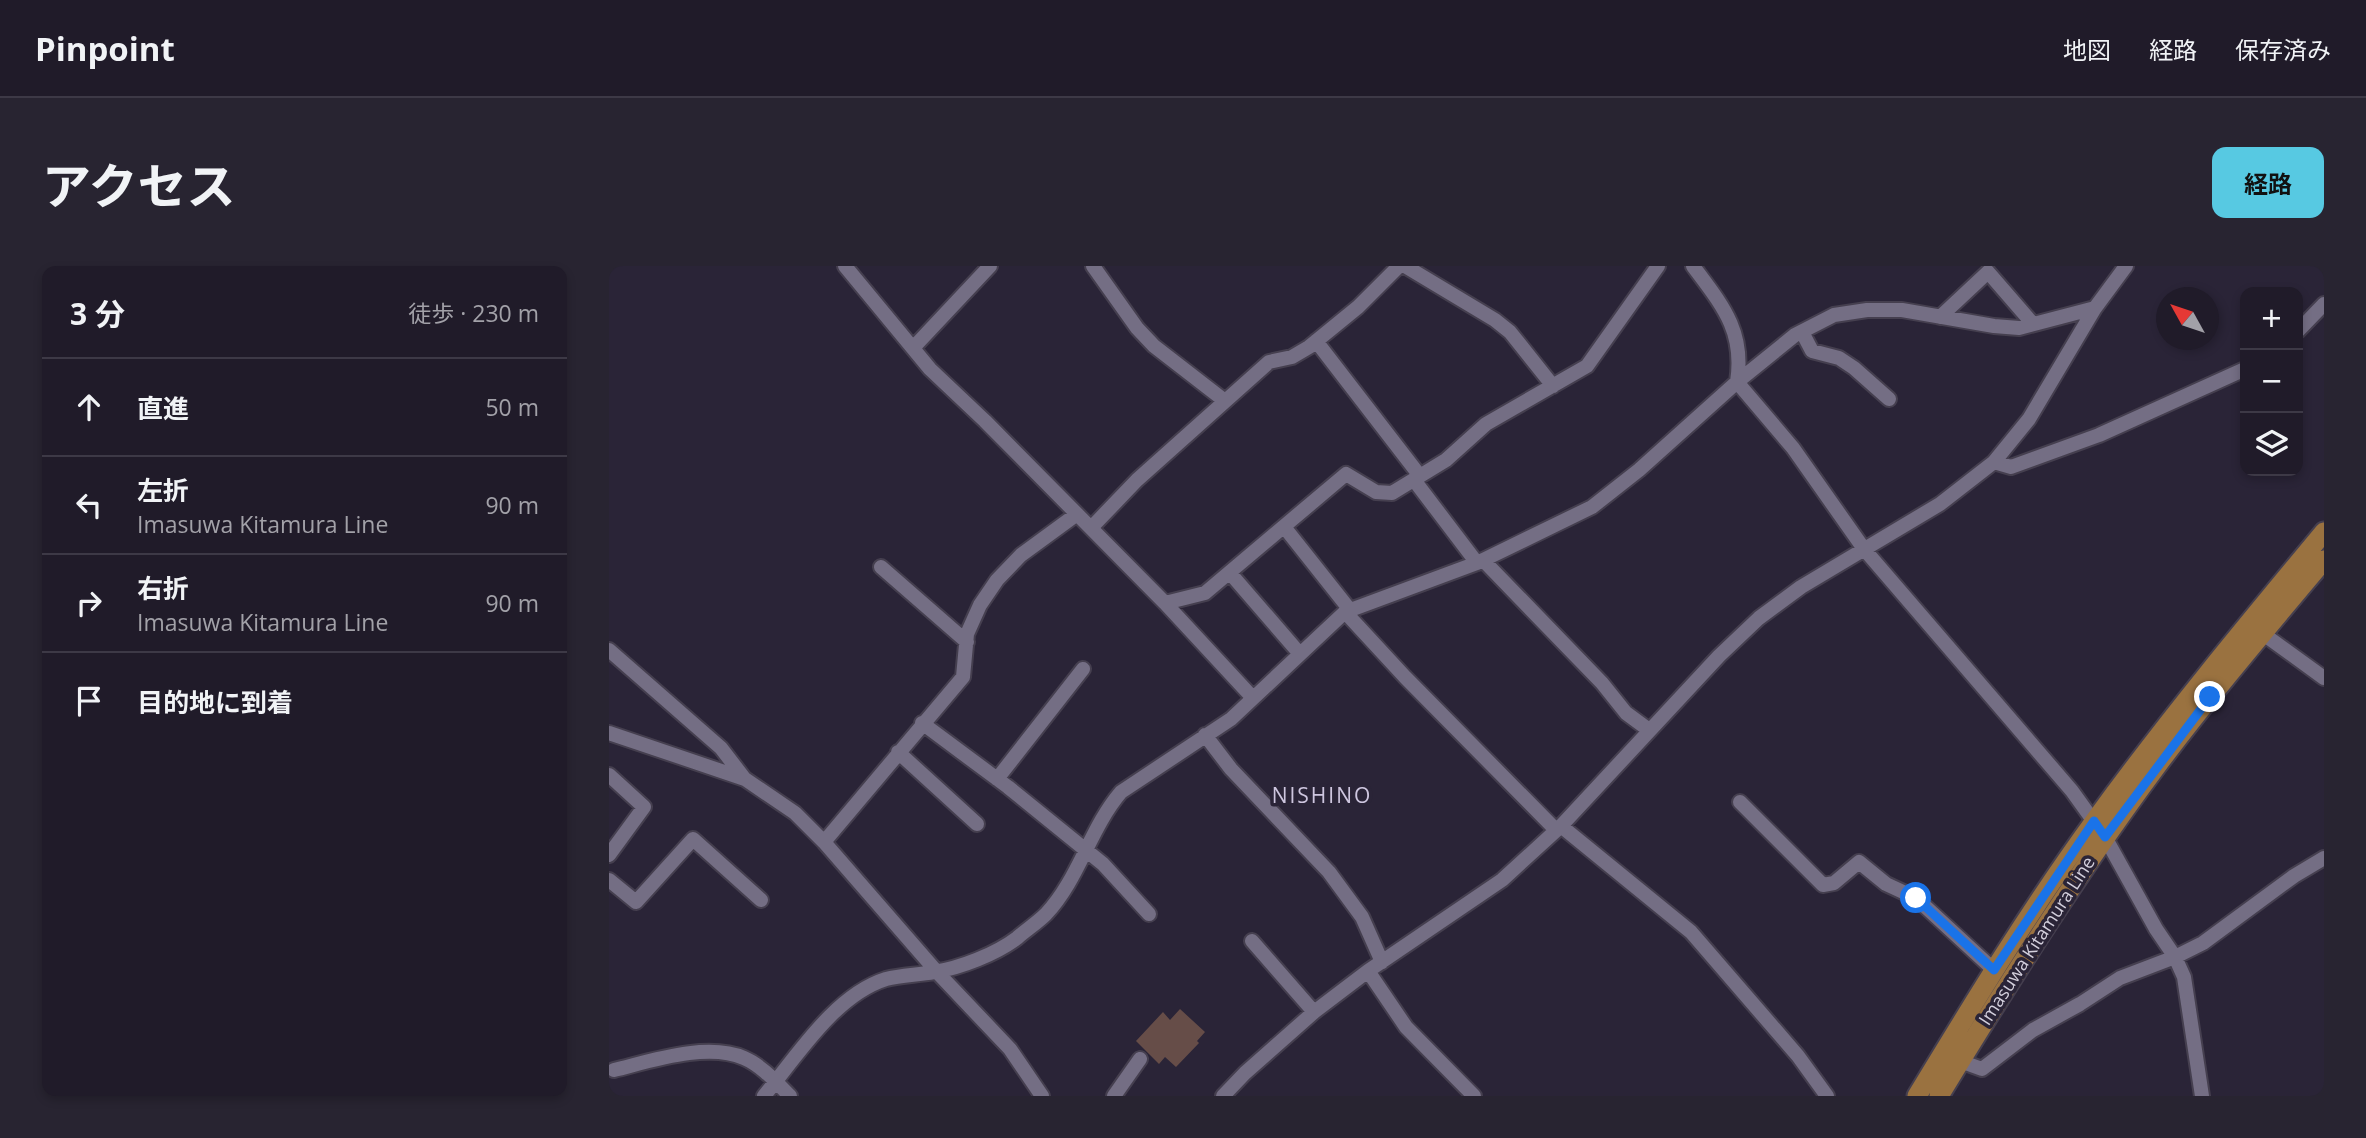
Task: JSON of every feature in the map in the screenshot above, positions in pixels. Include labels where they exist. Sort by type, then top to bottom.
[{"type":"main road","name":"Imasuwa Kitamura Line","points":[[1939,1096],[2056,910],[2100,829],[2196,685],[2324,531]]},
{"type":"main road","name":"Imasuwa Kitamura Line","points":[[1917,1096],[1994,970],[2100,829],[2324,560]]},
{"type":"street","points":[[845,266],[930,369],[1165,603],[1253,698]]},
{"type":"street","points":[[913,348],[990,266]]},
{"type":"street","points":[[1093,266],[1137,328],[1154,346],[1225,401]]},
{"type":"street","points":[[1091,528],[1137,480],[1269,362],[1292,357],[1316,341],[1358,307],[1399,266]]},
{"type":"street","points":[[1405,266],[1495,320],[1510,332],[1553,386]]},
{"type":"street","points":[[1165,603],[1205,593],[1346,474],[1376,492],[1392,493],[1446,460],[1486,425],[1587,366],[1658,266]]},
{"type":"street","points":[[1693,266],[1730,321],[1737,339],[1740,361],[1737,382],[1793,448],[1864,550],[2072,791],[2100,829],[2184,976],[2202,1096]]},
{"type":"street","points":[[1223,1096],[1314,1012],[1501,880],[1559,828],[1719,656],[1759,618],[1801,587],[1940,504],[1994,463],[2042,399],[2095,308],[2126,266]]},
{"type":"street","points":[[1940,317],[1988,272],[2033,324]]},
{"type":"street","points":[[2303,326],[2324,304]]},
{"type":"street","points":[[764,1096],[828,1019],[866,988],[887,979],[965,965],[1014,940],[1046,914],[1068,882],[1107,808],[1122,792],[1231,719],[1347,611],[1480,562],[1592,507],[1639,470],[1737,382],[1802,332],[1834,315],[1867,310],[1902,310],[1994,326],[2019,327],[2095,308]]},
{"type":"street","points":[[1802,332],[1812,351],[1839,358],[1889,399]]},
{"type":"street","points":[[1316,341],[1480,562],[1602,683],[1626,713],[1649,730]]},
{"type":"street","points":[[1994,463],[2011,467],[2099,435],[2240,371]]},
{"type":"street","points":[[824,842],[963,677],[967,642],[980,605],[997,580],[1021,555],[1077,514]]},
{"type":"street","points":[[1285,528],[1347,611],[1405,677],[1559,828],[1691,932],[1798,1056],[1826,1096]]},
{"type":"street","points":[[881,567],[967,642]]},
{"type":"street","points":[[1230,573],[1300,654]]},
{"type":"street","points":[[2262,633],[2324,678]]},
{"type":"street","points":[[609,650],[721,748],[745,779]]},
{"type":"street","points":[[997,779],[1083,669]]},
{"type":"street","points":[[922,723],[1103,864],[1149,914]]},
{"type":"street","points":[[609,733],[745,779],[795,813],[824,842],[937,972],[1010,1049],[1042,1096]]},
{"type":"street","points":[[1205,736],[1231,769],[1329,872],[1361,917],[1382,962]]},
{"type":"street","points":[[898,752],[977,824]]},
{"type":"street","points":[[609,775],[644,807],[609,855]]},
{"type":"street","points":[[1740,802],[1823,885],[1834,883],[1859,862],[1886,884],[1916,898],[1994,970]]},
{"type":"street","points":[[609,880],[636,902],[694,839],[761,900]]},
{"type":"street","points":[[1960,1061],[1982,1069],[2033,1030],[2120,978],[2203,943],[2294,876],[2324,858]]},
{"type":"street","points":[[1252,941],[1314,1012]]},
{"type":"street","points":[[1369,971],[1406,1027],[1474,1096]]},
{"type":"street","points":[[611,1073],[674,1056],[728,1052],[746,1059],[790,1096]]},
{"type":"street","points":[[1114,1096],[1140,1059]]},
{"type":"building","points":[[1180,1009],[1205,1032],[1197,1041],[1199,1043],[1176,1067],[1165,1057],[1159,1064],[1136,1041],[1163,1012],[1170,1020]]},
{"type":"district","name":"NISHINO","points":[[1322,796]]},
{"type":"route","points":[[1916,898],[1994,970],[2094,821],[2105,837],[2210,697]]}]
